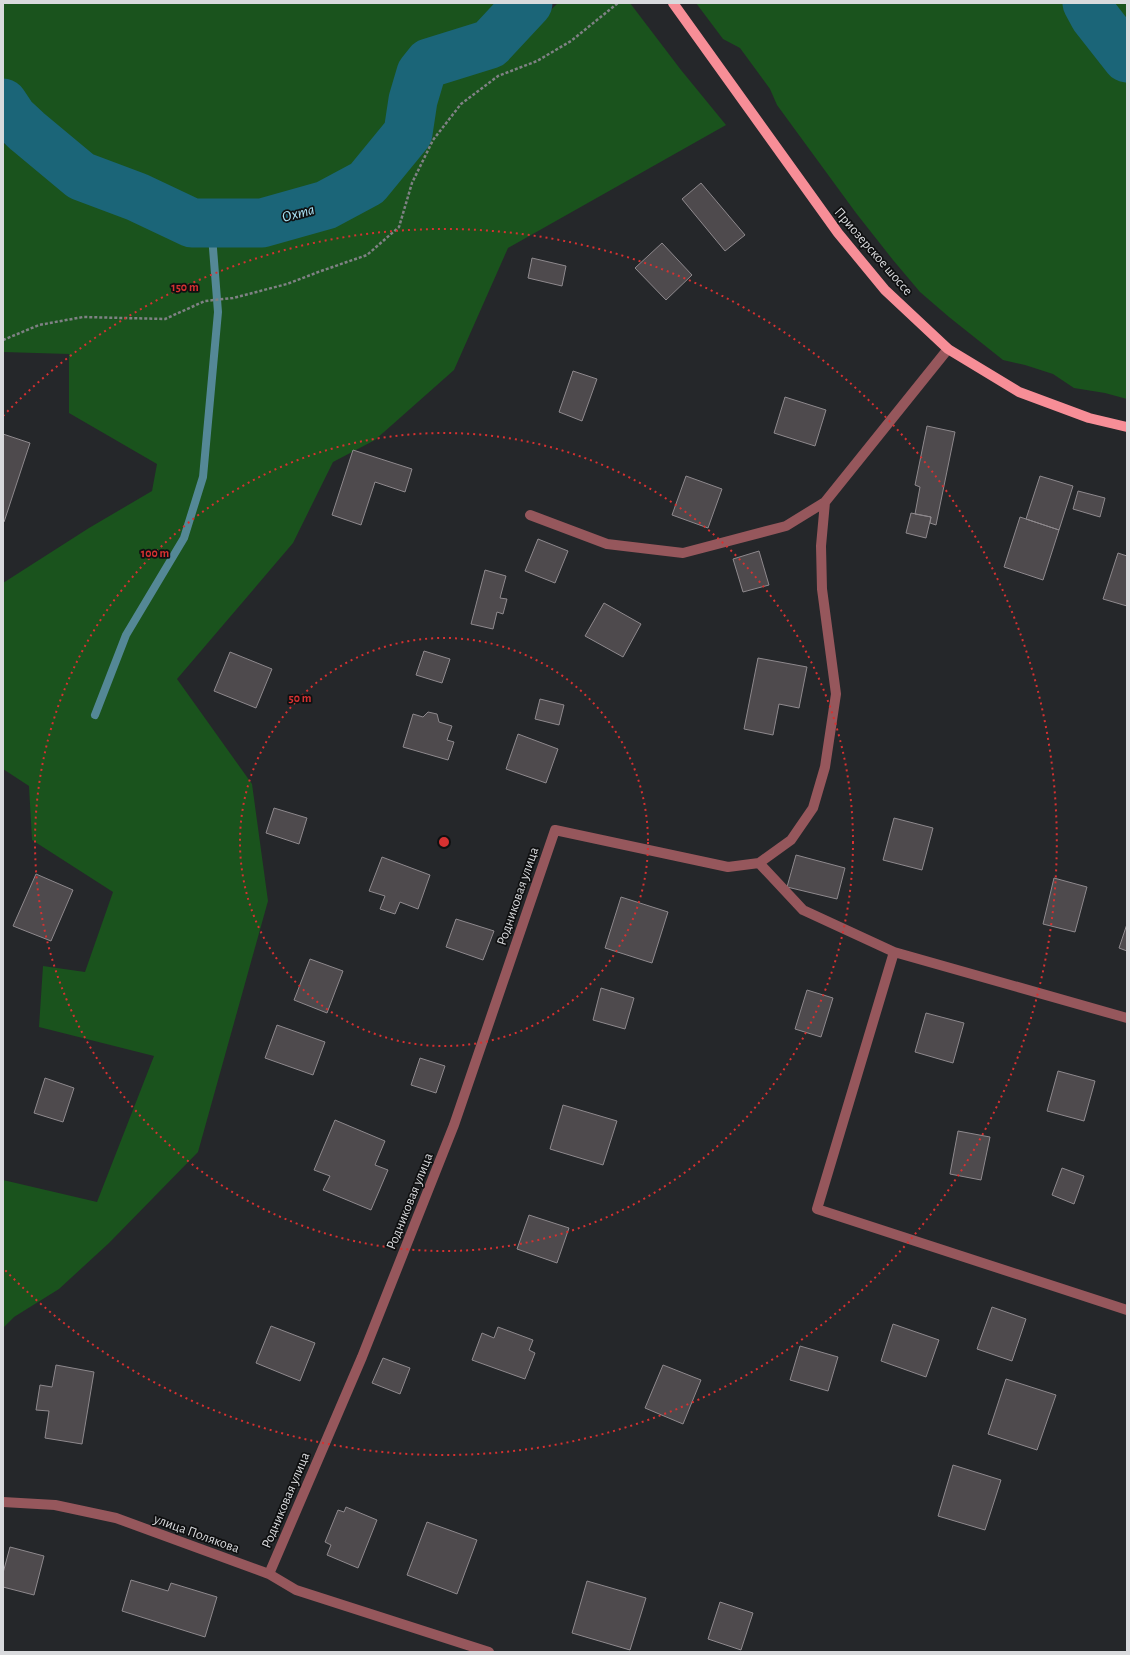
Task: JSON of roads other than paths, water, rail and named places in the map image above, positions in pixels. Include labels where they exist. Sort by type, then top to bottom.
[{"type":"main road","name":"Приозерское шоссе","points":[[673,3],[838,233],[885,290],[948,349],[1019,392],[1089,418],[1127,427]]},
{"type":"street","points":[[530,515],[608,544],[683,552],[786,526],[825,502],[948,349]]},
{"type":"street","points":[[825,502],[821,546],[822,589],[836,694],[826,767],[813,808],[791,840],[759,863],[803,910],[894,952],[1127,1018]]},
{"type":"street","name":"Родниковая улица","points":[[268,1574],[362,1357],[454,1126],[555,830],[728,867],[759,863]]},
{"type":"street","points":[[894,952],[817,1209],[1127,1310]]},
{"type":"street","name":"улица Полякова","points":[[3,1502],[55,1505],[116,1518],[268,1574],[296,1590],[489,1652]]},
{"type":"waterway","name":"Охта","points":[[3,103],[13,118],[81,176],[137,197],[192,223],[262,223],[326,205],[367,183],[408,133],[413,100],[421,73],[429,63],[490,44],[528,3]]},
{"type":"waterway","name":"Охта","points":[[1087,3],[1094,16],[1127,58]]},
{"type":"waterway","points":[[95,715],[126,635],[184,538],[203,477],[218,312],[211,223]]}]
